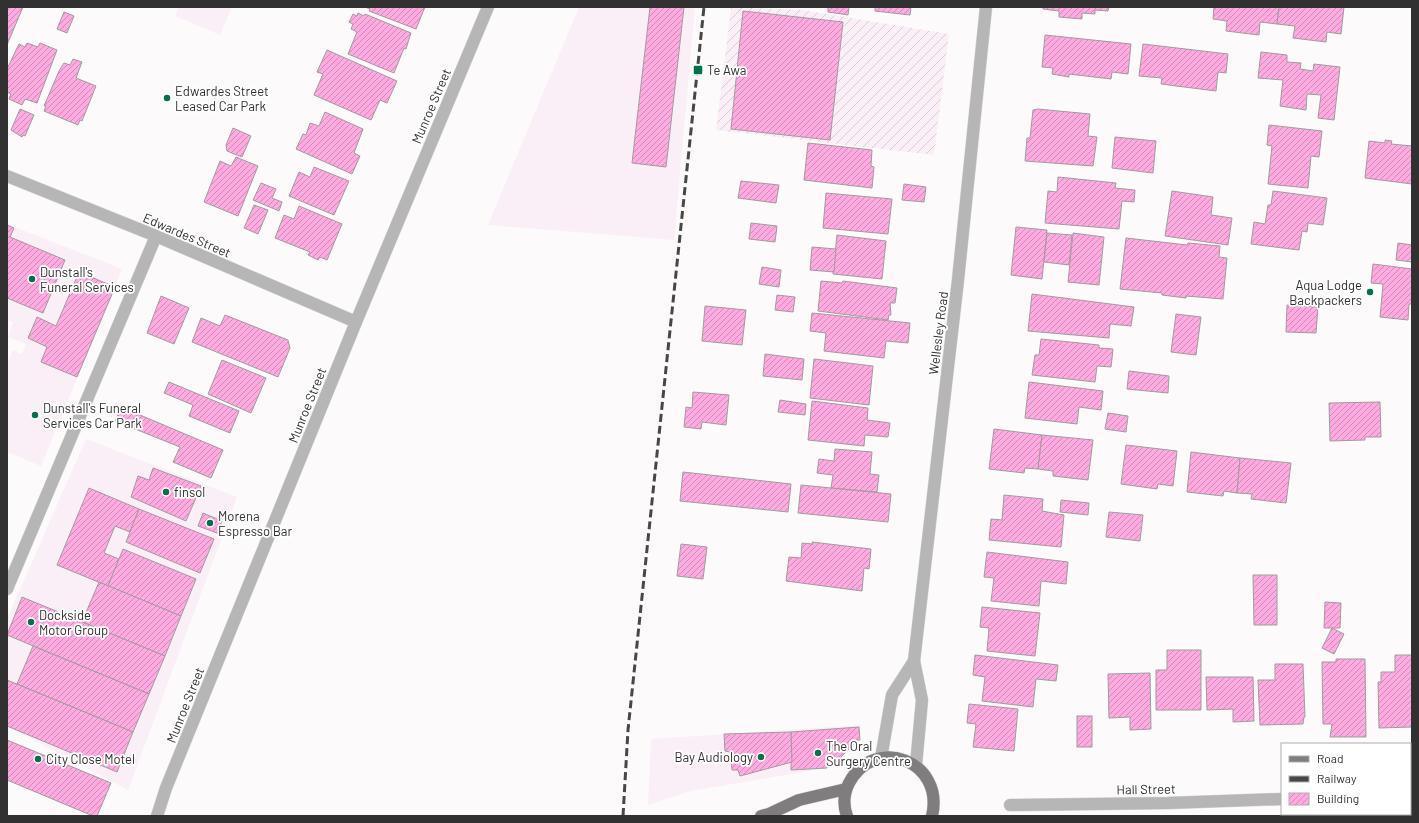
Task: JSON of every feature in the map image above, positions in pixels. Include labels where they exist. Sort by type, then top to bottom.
[{"type":"main road","points":[[847,816],[844,801],[846,789],[854,774],[866,763],[882,758],[894,757],[916,765],[926,776],[933,790],[935,805],[932,816]]},
{"type":"main road","points":[[770,815],[799,800],[846,789]]},
{"type":"street","name":"Munroe Street","points":[[157,816],[166,788],[356,322],[488,7]]},
{"type":"street","name":"Wellesley Road","points":[[916,765],[922,700],[914,661],[958,280],[986,7]]},
{"type":"street","name":"Edwardes Street","points":[[7,176],[156,236],[356,322]]},
{"type":"street","points":[[7,589],[156,236]]},
{"type":"street","name":"Wellesley Road","points":[[882,758],[892,694],[914,661]]},
{"type":"street","name":"Hall Street","points":[[1010,805],[1281,799]]},
{"type":"shaded area","points":[[178,7],[232,7],[220,35],[175,16]]},
{"type":"shaded area","points":[[579,7],[695,7],[674,240],[488,225]]},
{"type":"shaded area","points":[[731,7],[802,10],[949,34],[934,155],[716,130]]},
{"type":"shaded area","points":[[7,224],[122,269],[41,466],[7,452],[7,364],[13,350],[22,354],[26,344],[8,337],[13,322],[7,320]]},
{"type":"shaded area","points":[[86,439],[237,497],[128,790],[7,726],[7,619]]},
{"type":"shaded area","points":[[861,725],[860,740],[834,764],[827,768],[691,791],[648,805],[651,739]]},
{"type":"building","points":[[7,7],[23,7],[7,45]]},
{"type":"building","points":[[365,7],[425,7],[416,29],[369,11],[370,9]]},
{"type":"building","points":[[650,7],[684,7],[666,167],[632,163]]},
{"type":"building","points":[[828,7],[849,7],[848,15],[828,12]]},
{"type":"building","points":[[875,7],[911,7],[910,15],[875,11]]},
{"type":"building","points":[[1043,7],[1109,7],[1108,11],[1095,10],[1095,14],[1082,13],[1082,19],[1059,17],[1059,11],[1043,9]]},
{"type":"building","points":[[1214,7],[1279,7],[1277,24],[1260,22],[1259,35],[1226,31],[1227,21],[1213,19]]},
{"type":"building","points":[[1279,7],[1344,7],[1341,34],[1327,32],[1326,42],[1293,38],[1295,26],[1277,24]]},
{"type":"building","points":[[743,11],[843,22],[830,140],[731,129]]},
{"type":"building","points":[[64,12],[74,16],[67,33],[57,29]]},
{"type":"building","points":[[358,13],[364,16],[365,14],[411,33],[406,49],[404,48],[394,73],[348,54],[357,32],[351,29],[353,24],[349,22],[353,14],[357,16]]},
{"type":"building","points":[[1045,35],[1131,44],[1128,74],[1112,72],[1111,79],[1069,74],[1069,77],[1052,74],[1053,68],[1042,67]]},
{"type":"building","points":[[27,43],[38,47],[40,43],[57,50],[37,103],[25,99],[22,105],[9,99],[11,94],[7,92],[7,69],[19,44],[25,47]]},
{"type":"building","points":[[1143,44],[1228,54],[1226,73],[1218,72],[1216,91],[1161,84],[1162,78],[1139,76]]},
{"type":"building","points":[[327,50],[397,81],[387,103],[380,100],[371,120],[314,95],[323,74],[317,72]]},
{"type":"building","points":[[1261,52],[1287,55],[1287,62],[1301,63],[1300,69],[1313,71],[1314,64],[1340,67],[1334,120],[1318,118],[1321,95],[1307,94],[1306,110],[1280,106],[1283,80],[1258,78]]},
{"type":"building","points":[[73,59],[82,62],[76,78],[96,86],[82,121],[80,120],[78,125],[44,111],[46,106],[44,106],[59,71],[64,63],[70,65]]},
{"type":"building","points":[[20,109],[34,115],[25,136],[23,135],[22,137],[11,130]]},
{"type":"building","points":[[1038,109],[1090,114],[1088,136],[1097,137],[1093,166],[1025,161],[1027,138],[1030,138],[1033,110]]},
{"type":"building","points":[[325,112],[363,129],[354,153],[360,156],[352,174],[296,149],[303,134],[306,135],[310,123],[319,126]]},
{"type":"building","points":[[1269,125],[1322,131],[1319,157],[1311,156],[1308,188],[1268,184],[1272,146],[1267,145]]},
{"type":"building","points":[[233,128],[251,136],[242,157],[227,151],[226,145]]},
{"type":"building","points":[[1115,137],[1156,141],[1153,173],[1112,168]]},
{"type":"building","points":[[1385,140],[1392,141],[1391,144],[1412,146],[1412,184],[1365,178],[1369,141],[1385,143]]},
{"type":"building","points":[[808,143],[872,150],[871,166],[874,167],[872,188],[804,180]]},
{"type":"building","points":[[236,157],[258,166],[238,216],[204,202],[220,161],[231,166]]},
{"type":"building","points":[[314,167],[349,181],[334,215],[289,196],[299,172],[310,177]]},
{"type":"building","points":[[1058,177],[1116,183],[1115,188],[1135,190],[1134,202],[1122,201],[1119,229],[1045,223],[1048,191],[1057,192]]},
{"type":"building","points":[[741,181],[779,185],[776,203],[738,198]]},
{"type":"building","points":[[261,183],[276,189],[272,198],[282,202],[279,211],[253,200]]},
{"type":"building","points":[[904,184],[926,187],[924,202],[902,200]]},
{"type":"building","points":[[1172,191],[1213,197],[1211,215],[1232,218],[1228,245],[1165,236]]},
{"type":"building","points":[[1273,191],[1327,198],[1323,225],[1308,223],[1307,232],[1302,231],[1299,250],[1251,244],[1254,222],[1265,224],[1268,205],[1271,205]]},
{"type":"building","points":[[826,193],[892,199],[888,234],[823,228]]},
{"type":"building","points":[[254,205],[268,210],[258,234],[244,228]]},
{"type":"building","points":[[299,206],[342,224],[327,260],[320,257],[318,260],[308,255],[310,252],[275,238],[284,215],[294,219]]},
{"type":"building","points":[[751,223],[777,226],[775,242],[749,239]]},
{"type":"building","name":"Dunstall's Funeral Services","points":[[7,225],[14,228],[10,237],[65,260],[43,313],[7,298]]},
{"type":"building","points":[[1016,227],[1047,230],[1042,279],[1011,275]]},
{"type":"building","points":[[1047,233],[1072,235],[1069,265],[1044,262]]},
{"type":"building","points":[[1073,233],[1104,237],[1099,285],[1068,282]]},
{"type":"building","points":[[837,235],[886,241],[882,279],[833,274]]},
{"type":"building","points":[[1126,238],[1187,245],[1188,243],[1220,246],[1219,257],[1227,258],[1223,299],[1186,296],[1186,298],[1162,295],[1162,293],[1120,289]]},
{"type":"building","points":[[1398,243],[1412,245],[1412,262],[1396,260]]},
{"type":"building","points":[[812,247],[836,249],[834,272],[810,270]]},
{"type":"building","points":[[1373,264],[1412,269],[1412,304],[1409,304],[1408,320],[1380,317],[1383,284],[1371,283]]},
{"type":"building","points":[[762,267],[781,270],[779,287],[759,284]]},
{"type":"building","points":[[79,272],[115,287],[77,377],[41,362],[47,347],[28,338],[37,317],[56,326]]},
{"type":"building","points":[[821,281],[842,283],[843,281],[897,288],[895,303],[890,303],[891,315],[889,315],[888,320],[818,311]]},
{"type":"building","points":[[1032,294],[1134,307],[1131,326],[1110,324],[1109,338],[1028,331]]},
{"type":"building","points":[[777,295],[795,297],[793,312],[775,310]]},
{"type":"building","points":[[161,296],[189,308],[174,344],[147,333]]},
{"type":"building","points":[[1287,305],[1318,307],[1316,333],[1286,332]]},
{"type":"building","points":[[705,306],[746,310],[742,345],[702,341]]},
{"type":"building","points":[[812,313],[910,323],[908,343],[886,341],[884,358],[824,351],[826,333],[810,331]]},
{"type":"building","points":[[1176,314],[1201,317],[1196,355],[1171,352]]},
{"type":"building","points":[[225,315],[288,340],[290,348],[278,377],[192,342],[201,318],[220,326]]},
{"type":"building","points":[[1041,339],[1099,345],[1099,348],[1113,349],[1111,367],[1097,366],[1095,382],[1032,375],[1035,355],[1039,355]]},
{"type":"building","points":[[765,354],[804,359],[802,380],[763,376]]},
{"type":"building","points":[[814,359],[873,366],[869,405],[810,398]]},
{"type":"building","points":[[222,360],[266,378],[251,413],[208,394]]},
{"type":"building","points":[[1129,371],[1169,376],[1168,393],[1127,389]]},
{"type":"building","points":[[169,382],[239,411],[230,433],[189,416],[193,405],[164,393]]},
{"type":"building","points":[[1029,382],[1103,391],[1101,410],[1079,407],[1077,424],[1025,418]]},
{"type":"building","points":[[693,392],[729,395],[726,425],[702,422],[701,429],[684,427],[686,407],[692,408]]},
{"type":"building","points":[[780,400],[806,404],[805,415],[778,412]]},
{"type":"building","points":[[812,401],[868,408],[867,420],[890,423],[888,437],[865,435],[864,446],[808,440]]},
{"type":"building","points":[[1380,402],[1381,437],[1365,437],[1365,440],[1330,441],[1329,403]]},
{"type":"building","points":[[121,407],[223,450],[211,478],[173,462],[180,447],[115,421]]},
{"type":"building","points":[[1108,413],[1128,416],[1126,432],[1105,429]]},
{"type":"building","points":[[994,429],[1042,435],[1038,469],[1025,468],[1024,473],[989,469]]},
{"type":"building","points":[[1042,435],[1093,440],[1088,480],[1053,476],[1053,471],[1038,469]]},
{"type":"building","points":[[1126,445],[1177,451],[1173,486],[1158,484],[1157,489],[1121,484]]},
{"type":"building","points":[[835,449],[872,452],[870,474],[879,475],[877,492],[831,488],[833,475],[817,473],[819,459],[834,461]]},
{"type":"building","points":[[1191,452],[1240,458],[1237,493],[1224,491],[1223,496],[1187,492]]},
{"type":"building","points":[[1240,458],[1291,463],[1286,503],[1251,499],[1252,494],[1237,493]]},
{"type":"building","name":"finsol","points":[[153,468],[201,486],[186,521],[131,497],[138,476],[149,480]]},
{"type":"building","points":[[683,472],[791,484],[788,512],[680,501]]},
{"type":"building","points":[[801,485],[891,494],[888,522],[798,513]]},
{"type":"building","points":[[89,488],[139,509],[130,532],[115,526],[104,553],[119,559],[108,586],[57,565]]},
{"type":"building","points":[[1004,495],[1043,499],[1042,511],[1064,515],[1061,547],[989,540],[991,519],[1002,520]]},
{"type":"building","points":[[1061,500],[1089,503],[1088,515],[1060,512]]},
{"type":"building","points":[[139,509],[214,539],[200,573],[126,542]]},
{"type":"building","points":[[1109,512],[1143,515],[1140,541],[1106,537]]},
{"type":"building","name":"Morena Espresso Bar","points":[[203,513],[222,521],[217,533],[198,526]]},
{"type":"building","points":[[812,542],[871,549],[869,569],[864,568],[862,591],[786,581],[789,557],[801,558],[802,543],[813,544]]},
{"type":"building","points":[[681,544],[707,547],[703,579],[677,576]]},
{"type":"building","points":[[123,549],[196,579],[181,616],[108,586]]},
{"type":"building","points":[[987,552],[1068,562],[1066,584],[1041,581],[1039,606],[991,601],[994,578],[984,577]]},
{"type":"building","points":[[1253,575],[1277,575],[1277,625],[1254,625]]},
{"type":"building","points":[[99,582],[181,616],[165,656],[82,622]]},
{"type":"building","points":[[22,597],[165,656],[149,694],[7,635]]},
{"type":"building","points":[[1325,602],[1341,603],[1340,628],[1324,628]]},
{"type":"building","points":[[982,607],[1040,613],[1035,656],[987,651],[989,628],[980,627]]},
{"type":"building","points":[[1332,628],[1344,634],[1334,654],[1322,648]]},
{"type":"building","points":[[33,646],[149,694],[133,732],[17,684]]},
{"type":"building","points":[[1167,650],[1201,650],[1201,710],[1156,710],[1156,670],[1167,670]]},
{"type":"building","points":[[975,655],[1058,665],[1056,681],[1036,679],[1033,707],[982,701],[985,677],[973,675]]},
{"type":"building","points":[[1395,655],[1412,655],[1412,727],[1379,728],[1378,682],[1381,682],[1381,672],[1395,672]]},
{"type":"building","points":[[1336,659],[1365,659],[1366,737],[1330,737],[1332,724],[1323,724],[1322,662],[1336,662]]},
{"type":"building","points":[[1275,664],[1303,664],[1305,717],[1303,724],[1260,725],[1258,680],[1275,680]]},
{"type":"building","points":[[1150,673],[1151,729],[1130,730],[1130,717],[1109,718],[1108,674]]},
{"type":"building","points":[[1206,677],[1253,677],[1254,721],[1233,722],[1233,709],[1207,710]]},
{"type":"building","points":[[7,680],[133,732],[117,772],[7,726]]},
{"type":"building","points":[[969,704],[1018,709],[1014,751],[973,747],[976,724],[967,723]]},
{"type":"building","points":[[1077,716],[1092,716],[1092,747],[1077,747]]},
{"type":"building","name":"The Oral Surgery Centre","points":[[859,727],[860,740],[856,740],[855,743],[834,764],[827,763],[827,768],[791,770],[791,732]]},
{"type":"building","name":"Bay Audiology","points":[[791,732],[792,762],[740,776],[738,770],[732,770],[730,752],[725,751],[724,734]]},
{"type":"building","points":[[7,740],[111,783],[97,816],[93,816],[7,780]]},
{"type":"railway","points":[[623,816],[628,730],[704,7]]},
{"type":"place","name":"Te Awa","points":[[698,70]]},
{"type":"place","name":"Edwardes Street Leased Car Park","points":[[167,98]]},
{"type":"place","name":"Dunstall's Funeral Services","points":[[32,279]]},
{"type":"place","name":"Aqua Lodge Backpackers","points":[[1370,292]]},
{"type":"place","name":"Dunstall's Funeral Services Car Park","points":[[35,415]]},
{"type":"place","name":"finsol","points":[[166,492]]},
{"type":"place","name":"Morena Espresso Bar","points":[[210,523]]},
{"type":"place","name":"Dockside Motor Group","points":[[31,622]]},
{"type":"place","name":"The Oral Surgery Centre","points":[[818,753]]},
{"type":"place","name":"Bay Audiology","points":[[761,757]]},
{"type":"place","name":"City Close Motel","points":[[38,759]]}]
